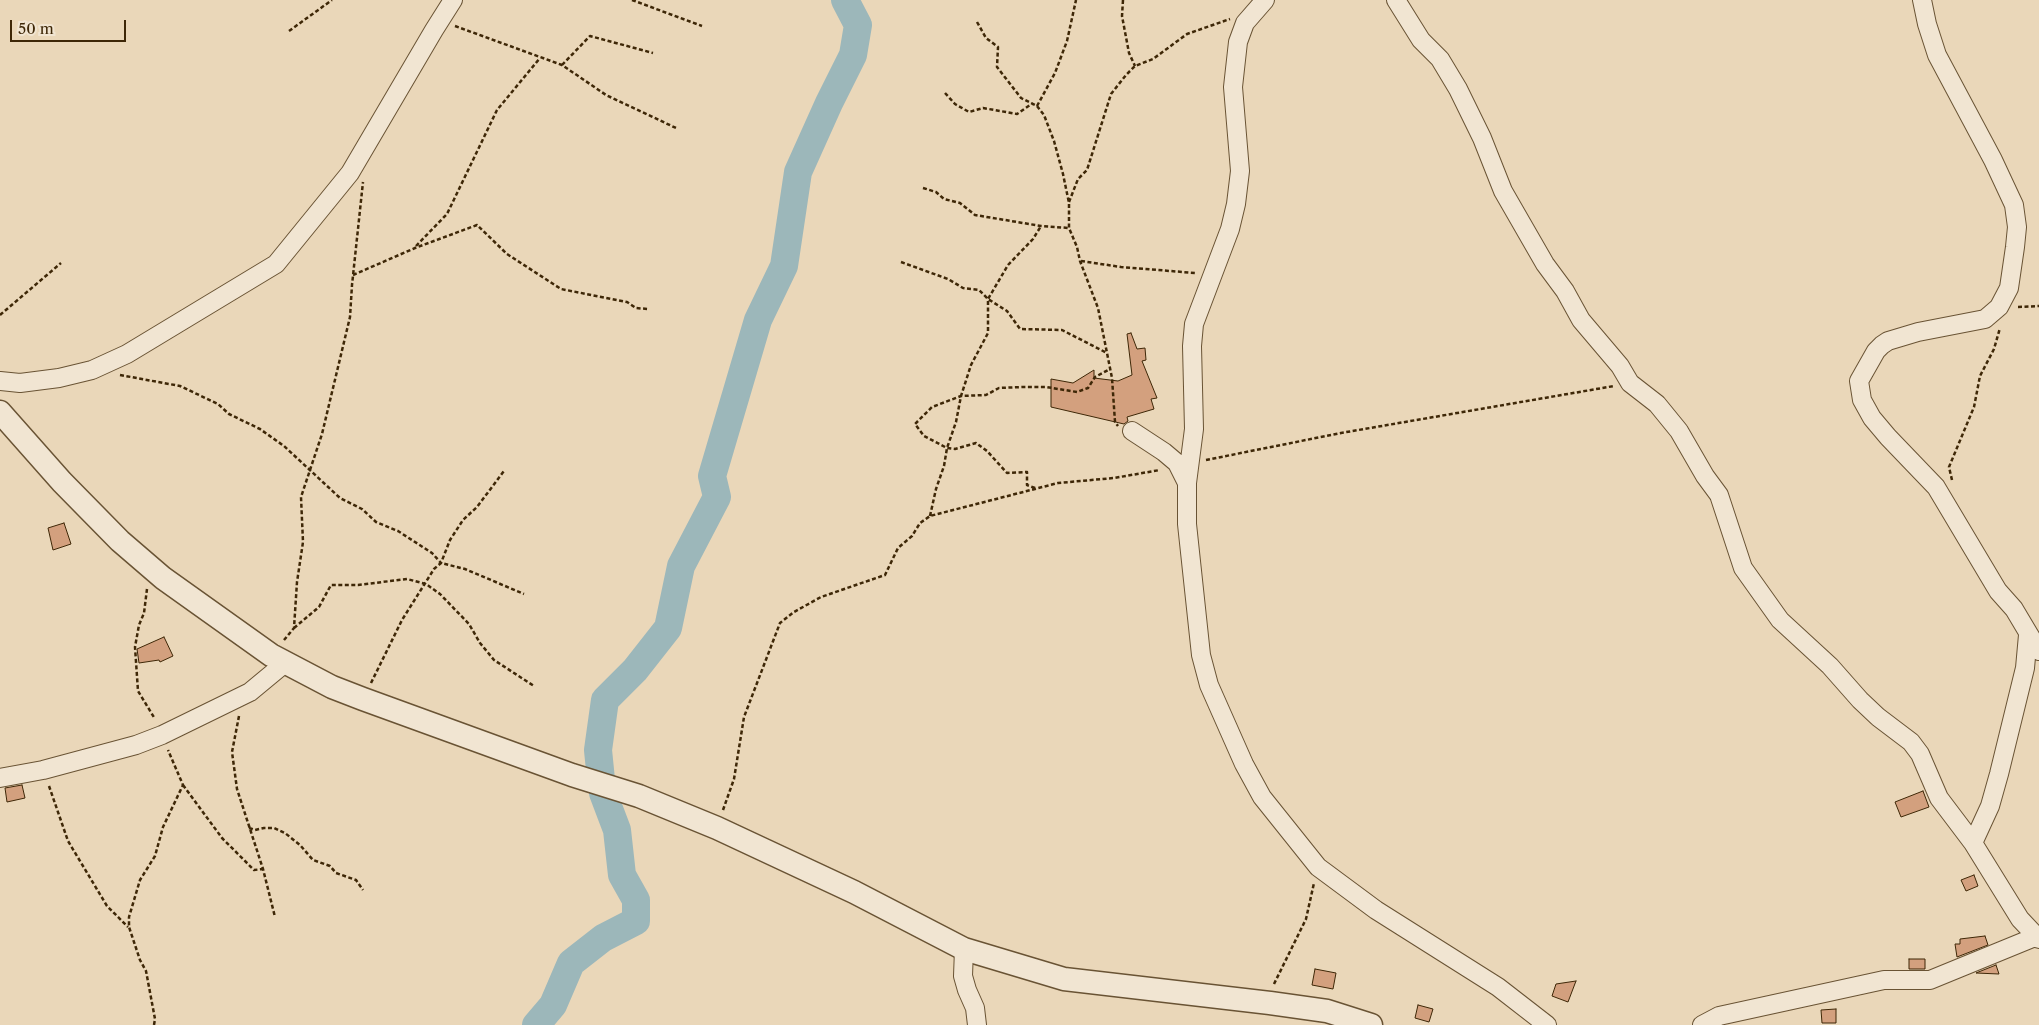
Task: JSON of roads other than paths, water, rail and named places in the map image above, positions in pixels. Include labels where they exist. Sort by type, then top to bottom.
[{"type":"street","points":[[0,381],[20,383],[59,378],[92,370],[127,354],[276,264],[350,174],[453,0]]},
{"type":"street","points":[[1264,0],[1245,23],[1238,42],[1234,73],[1234,112],[1240,171],[1230,228],[1214,276],[1194,324],[1192,346],[1194,430],[1186,473],[1187,524],[1201,655],[1209,685],[1244,764],[1262,797],[1318,866],[1376,910],[1498,987],[1547,1025]]},
{"type":"street","points":[[1396,0],[1421,40],[1440,59],[1458,89],[1482,138],[1503,191],[1544,264],[1565,291],[1581,320],[1620,366],[1630,383],[1657,404],[1679,431],[1705,476],[1719,495],[1743,568],[1780,620],[1830,666],[1878,717],[1911,742],[1920,754],[1939,798],[1972,843],[2020,919],[2037,938],[1930,980],[1884,980],[1719,1016],[1702,1025]]},
{"type":"street","points":[[1922,0],[1937,55],[1993,160],[2014,205],[2017,227],[2009,288],[1999,307],[1985,319],[1918,332],[1888,341],[1876,350],[1859,381],[1862,400],[1872,418],[1936,487],[1998,590],[2014,609],[2039,651]]},
{"type":"street","points":[[0,412],[62,482],[120,541],[163,578],[278,659],[363,700],[572,775],[639,796],[717,828],[854,892],[964,949],[1064,979],[1327,1011],[1371,1025]]},
{"type":"street","points":[[1132,431],[1164,452],[1186,473]]},
{"type":"street","points":[[1972,843],[1990,806],[1999,774],[2025,668],[2028,635]]},
{"type":"street","points":[[0,778],[43,770],[136,745],[162,735],[250,692],[278,659]]},
{"type":"street","points":[[964,949],[963,976],[975,1008],[977,1025]]},
{"type":"waterway","points":[[601,780],[598,750],[605,700],[635,670],[668,628],[681,566],[717,497],[712,476],[758,320],[784,266],[798,172],[853,55],[858,25],[845,0]]},
{"type":"waterway","points":[[536,1025],[553,1005],[571,963],[603,938],[636,921],[636,900],[622,875],[617,830],[603,793]]}]
